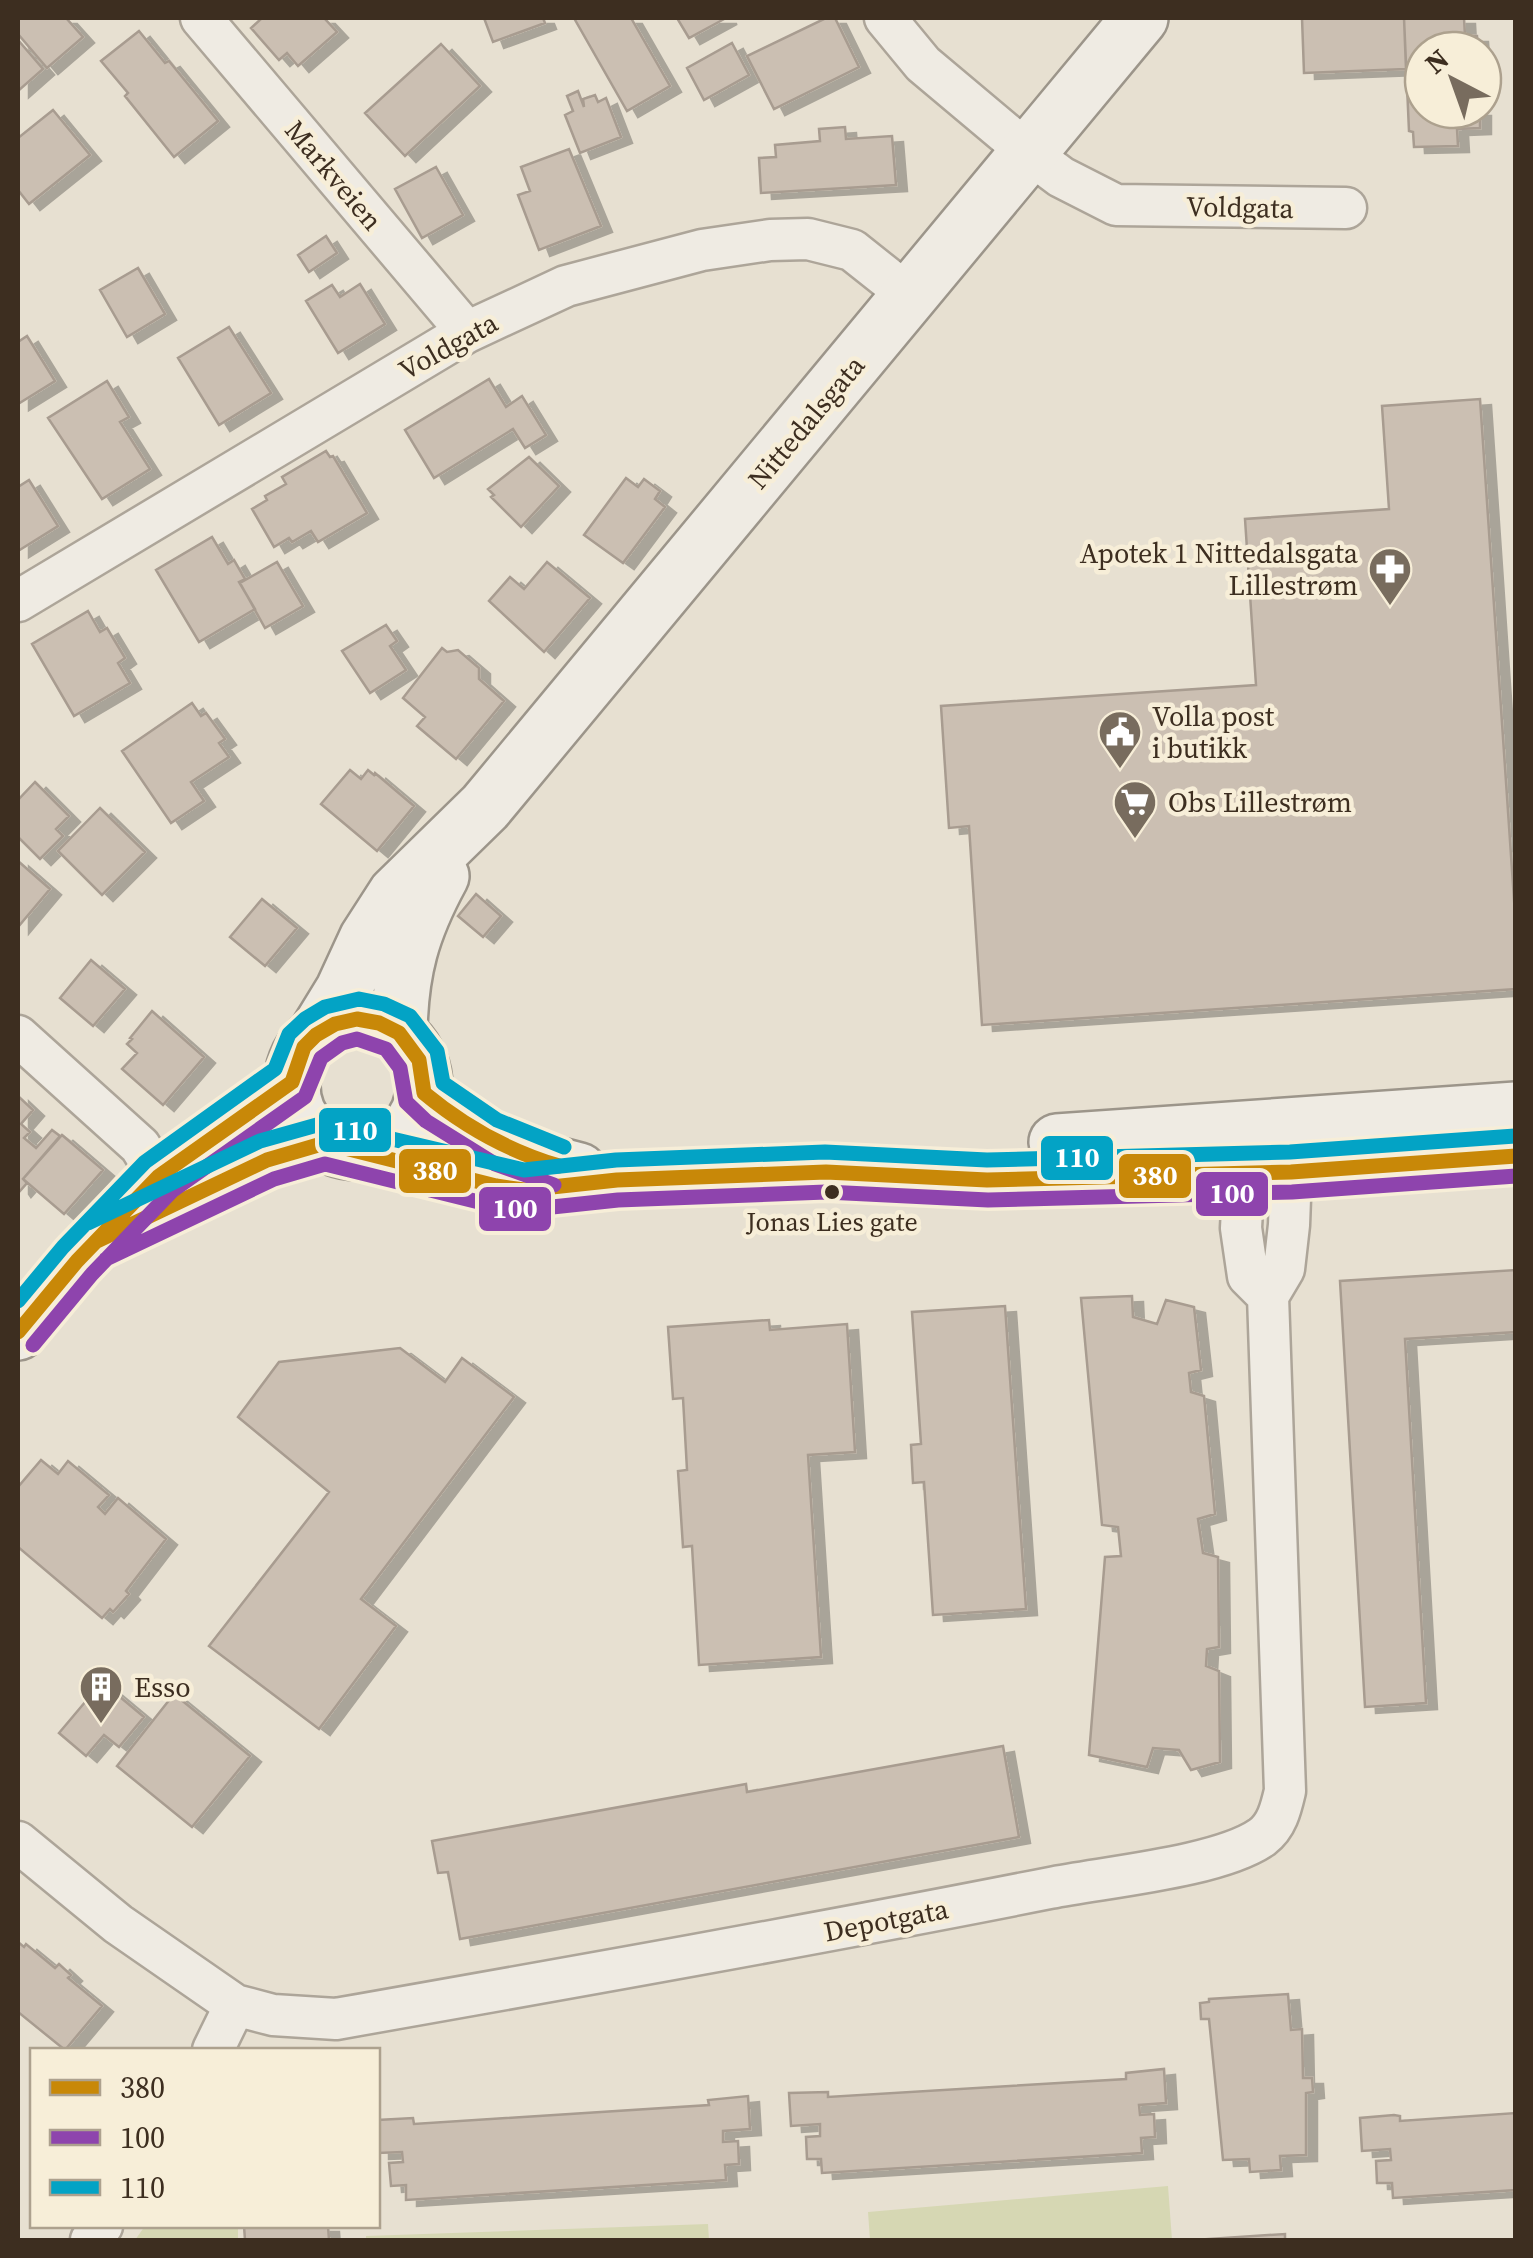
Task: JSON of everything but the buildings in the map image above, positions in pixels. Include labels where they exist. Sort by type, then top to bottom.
[{"type":"main road","name":"Nittedalsgata","points":[[18,1332],[97,1241],[167,1189],[304,1058],[367,938],[396,894],[470,825],[910,296],[1013,139],[1140,18]]},
{"type":"main road","name":"Nittedalsgata","points":[[398,1034],[406,952],[422,912],[470,825]]},
{"type":"main road","points":[[344,1148],[381,1148],[397,1139],[410,1126],[424,1093],[419,1060],[398,1034],[379,1023],[357,1020],[336,1024],[304,1058],[293,1100],[310,1132],[344,1148],[524,1190],[617,1180],[826,1172],[927,1150],[1266,1158],[1516,1156]]},
{"type":"main road","points":[[424,1093],[469,1129],[530,1159],[617,1180]]},
{"type":"main road","points":[[1266,1158],[1516,1110]]},
{"type":"main road","name":"Nittedalsgata","points":[[167,1189],[267,1160],[344,1148]]},
{"type":"street","name":"Markveien","points":[[202,18],[467,332]]},
{"type":"street","name":"Voldgata","points":[[885,18],[923,64],[1013,139],[1061,177],[1116,206],[1346,208]]},
{"type":"street","name":"Voldgata","points":[[18,600],[467,332],[566,286],[702,250],[808,239],[852,250],[910,296]]},
{"type":"street","points":[[18,1036],[140,1146],[167,1189]]},
{"type":"street","name":"Depotgata","points":[[18,1842],[118,1924],[235,2005],[273,2015],[336,2019],[823,1933],[1160,1868],[1225,1854],[1264,1836],[1279,1816],[1285,1791],[1268,1296],[1248,1276],[1241,1228],[1266,1158]]},
{"type":"street","points":[[214,2048],[235,2005]]},
{"type":"green space","points":[[1168,2186],[1172,2240],[870,2240],[868,2212]]},
{"type":"green space","points":[[708,2224],[709,2240],[366,2240],[366,2236]]},
{"type":"green space","points":[[144,2228],[238,2228],[238,2240],[135,2240]]},
{"type":"transit line","name":"110","points":[[18,1301],[63,1247],[145,1162],[275,1069],[289,1034],[325,1007],[359,999],[384,1004],[410,1016],[437,1051],[443,1083],[497,1120],[564,1147]]},
{"type":"transit line","name":"380","points":[[18,1332],[77,1261],[159,1176],[292,1082],[304,1047],[335,1024],[357,1019],[379,1023],[399,1033],[419,1060],[424,1093],[488,1137],[559,1166]]},
{"type":"transit line","name":"100","points":[[33,1345],[92,1274],[172,1191],[305,1097],[321,1058],[342,1043],[357,1039],[386,1049],[400,1068],[406,1102],[426,1121],[495,1164],[554,1185]]},
{"type":"transit line","name":"110","points":[[88,1223],[260,1141],[324,1123],[524,1170],[616,1160],[825,1152],[987,1160],[1290,1152],[1515,1136]]},
{"type":"transit line","name":"380","points":[[97,1241],[267,1160],[325,1143],[524,1190],[617,1180],[826,1172],[987,1180],[1291,1172],[1516,1156]]},
{"type":"transit line","name":"100","points":[[106,1259],[274,1179],[325,1164],[524,1210],[618,1200],[826,1192],[988,1200],[1292,1192],[1516,1176]]},
{"type":"place","name":"Apotek 1 Nittedalsgata Lillestrøm","points":[[1390,607]]},
{"type":"place","name":"Volla post i butikk","points":[[1120,770]]},
{"type":"place","name":"Obs Lillestrøm","points":[[1135,840]]},
{"type":"place","name":"Jonas Lies gate","points":[[832,1192]]},
{"type":"place","name":"Esso","points":[[101,1725]]}]
